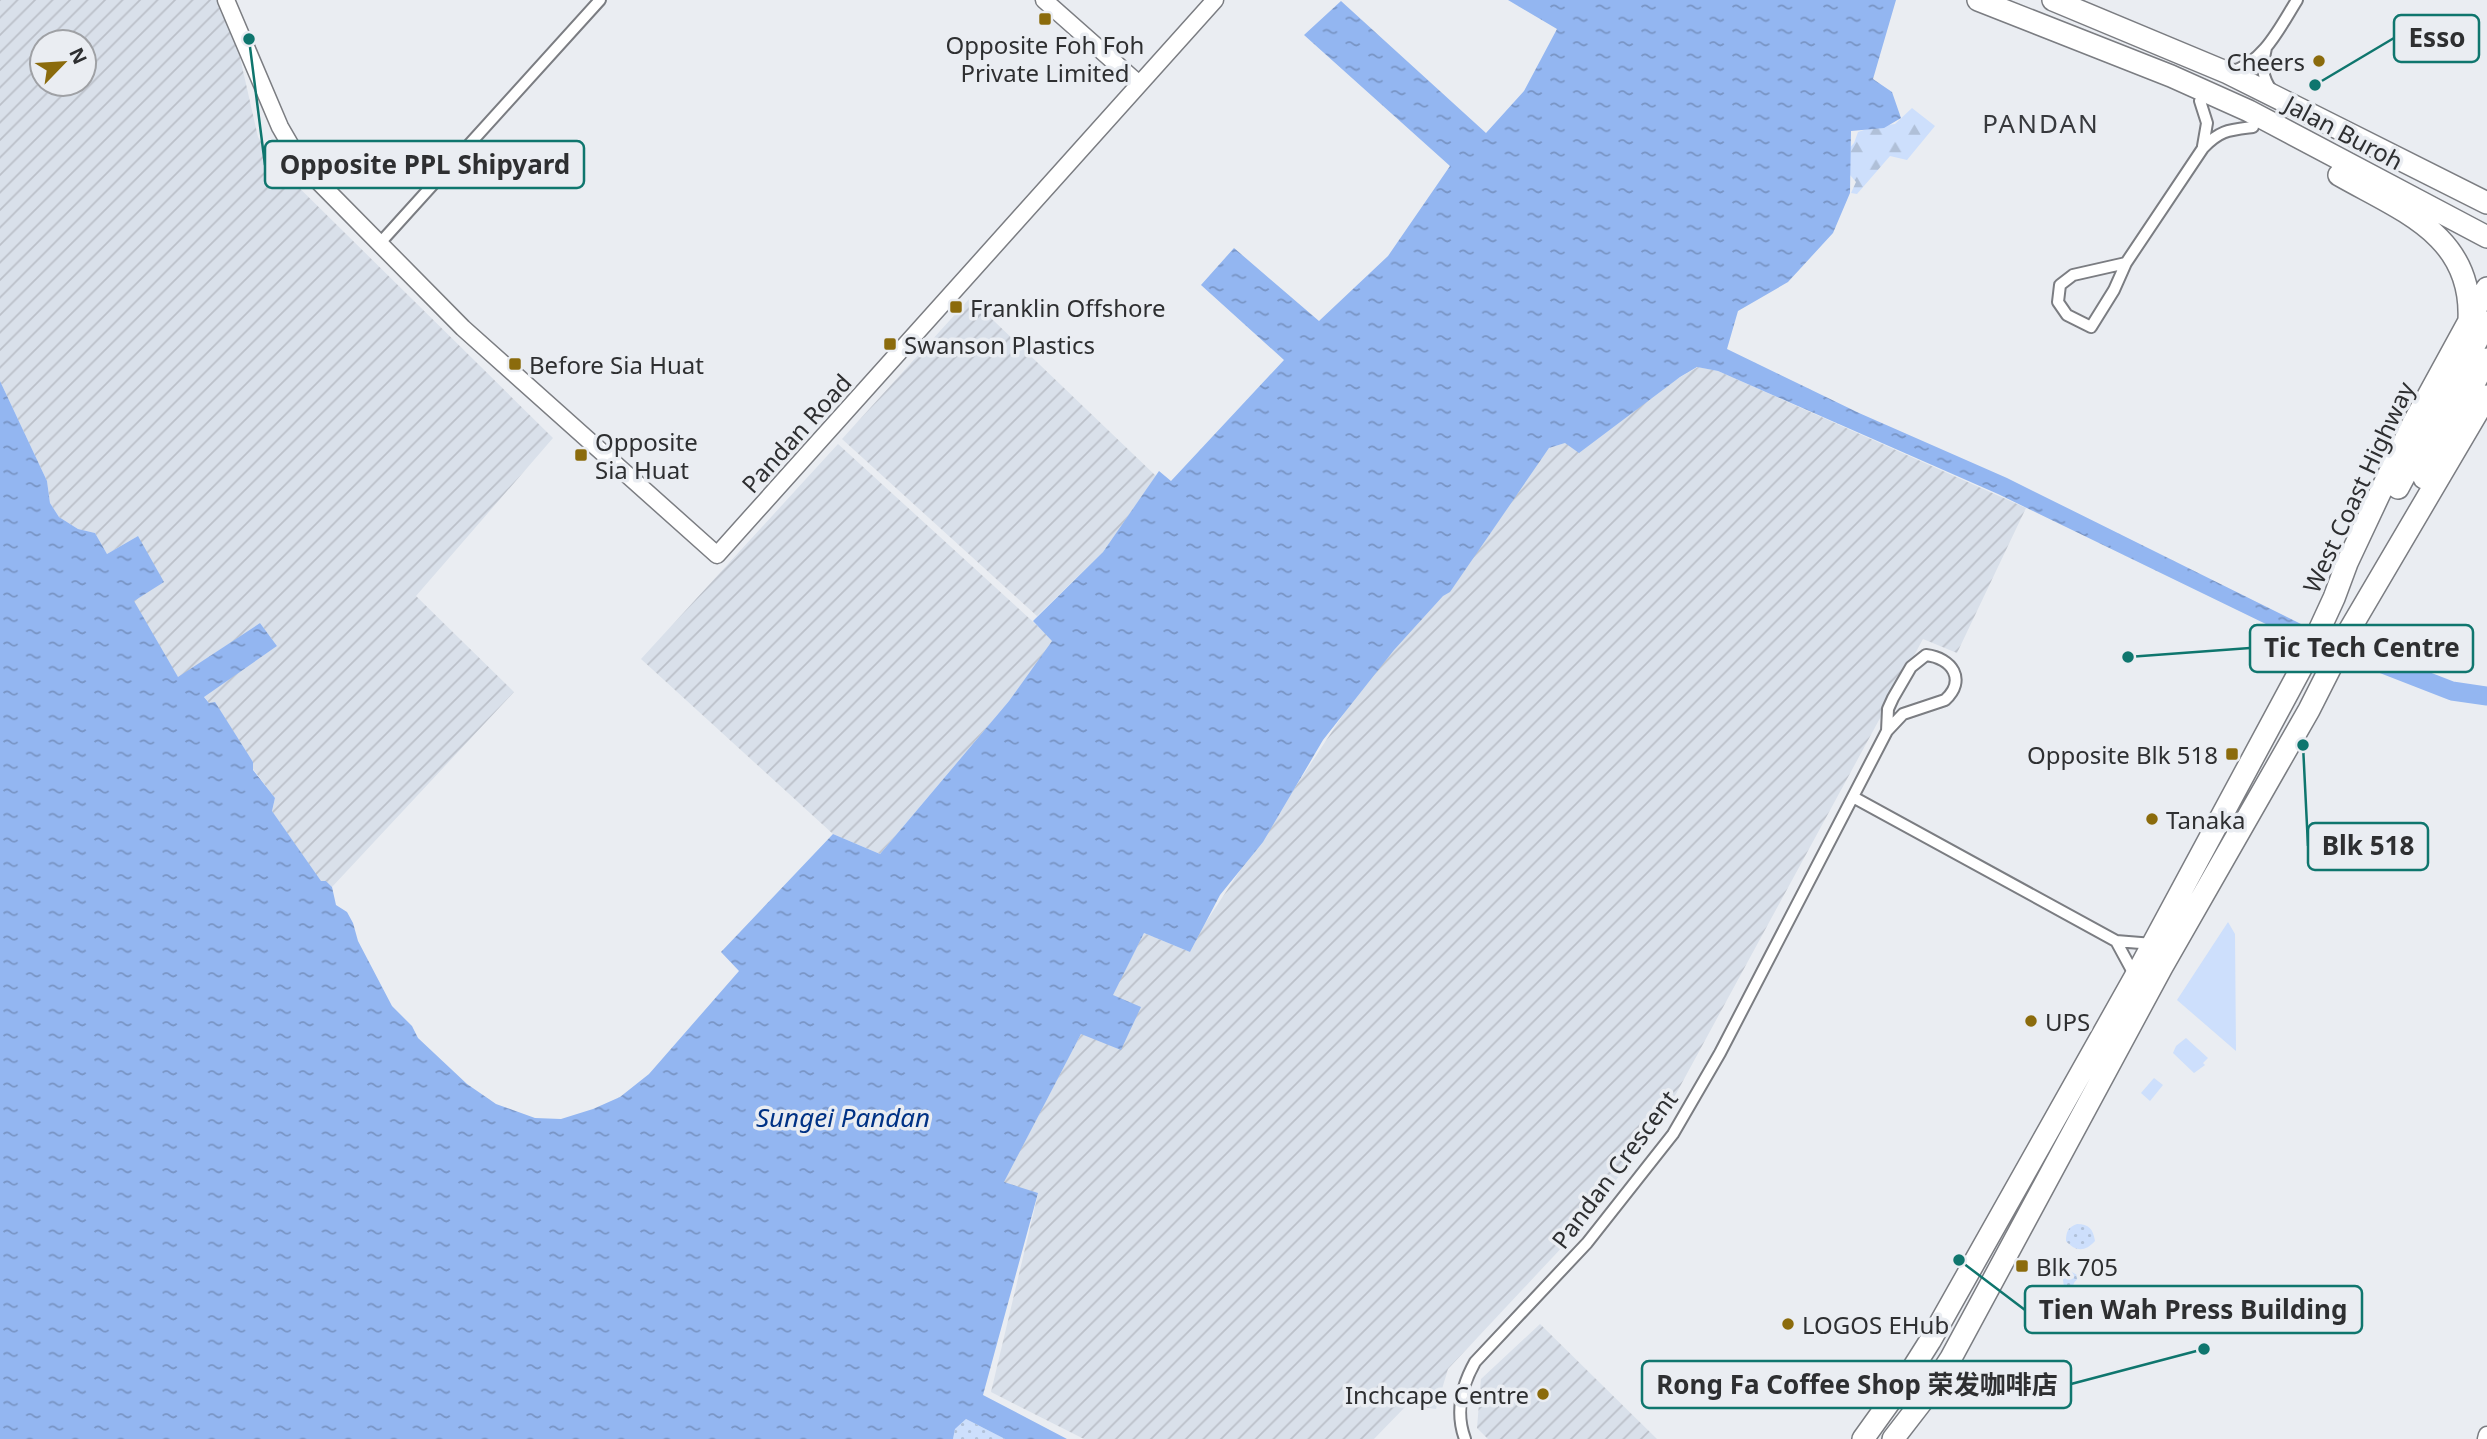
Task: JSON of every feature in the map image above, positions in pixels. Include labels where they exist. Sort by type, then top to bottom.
[{"type":"highway","name":"Jalan Buroh","points":[[2053,0],[2228,73],[2487,203]]},
{"type":"highway","name":"Jalan Buroh","points":[[1987,4],[2171,76],[2249,111],[2487,237]]},
{"type":"highway","points":[[2171,76],[2172,85],[2413,217],[2431,230],[2452,252],[2462,268],[2478,322],[2435,438],[2358,604],[2353,625]]},
{"type":"highway","points":[[2367,144],[2388,144],[2487,187]]},
{"type":"highway","name":"West Coast Highway","points":[[1863,1439],[1930,1341],[2153,944],[2305,661],[2347,563],[2411,427],[2478,322],[2487,288]]},
{"type":"highway","points":[[2330,607],[2353,578],[2435,438],[2487,359]]},
{"type":"highway","points":[[1893,1439],[1951,1358],[2162,967],[2353,625],[2487,396]]},
{"type":"highway","points":[[2028,1168],[2034,1178],[2048,1177]]},
{"type":"street","name":"Pandan Road","points":[[226,0],[280,127],[295,155],[309,173],[463,328],[717,555],[1215,0]]},
{"type":"street","points":[[380,243],[600,0]]},
{"type":"street","points":[[1044,0],[1139,84]]},
{"type":"street","points":[[2228,73],[2246,65],[2266,48],[2297,0]]},
{"type":"street","points":[[2266,48],[2262,66],[2265,81],[2279,100]]},
{"type":"street","points":[[2200,101],[2207,122],[2203,148]]},
{"type":"street","points":[[2126,263],[2073,275],[2060,285],[2058,302],[2067,315],[2091,327],[2114,290],[2126,263],[2203,148],[2226,130],[2253,127]]},
{"type":"street","name":"Pandan Crescent","points":[[1465,1439],[1459,1415],[1460,1407],[1463,1385],[1475,1362],[1610,1217],[1672,1134],[1720,1053],[1887,731],[1903,714],[1945,701],[1950,696],[1956,680],[1954,672],[1945,661],[1938,656],[1926,655],[1910,667],[1888,709],[1887,731]]},
{"type":"street","points":[[1853,797],[2116,941],[2153,944]]},
{"type":"street","points":[[2116,941],[2135,977]]},
{"type":"shaded area","points":[[0,0],[227,0],[258,137],[276,165],[553,438],[416,596],[514,692],[332,887],[326,881],[321,882],[272,811],[275,798],[253,769],[253,762],[215,703],[209,703],[204,696],[277,646],[260,623],[178,678],[133,601],[138,536],[107,554],[95,533],[78,529],[59,517],[50,503],[47,481],[0,381]]},
{"type":"shaded area","points":[[970,298],[1156,476],[1103,552],[1037,616],[842,439]]},
{"type":"shaded area","points":[[1698,367],[1718,371],[2026,508],[1957,653],[1923,639],[1658,1127],[1567,1242],[1448,1369],[1436,1409],[1407,1405],[1374,1439],[1084,1439],[991,1392],[1038,1194],[1003,1183],[1081,1034],[1112,995],[1144,933],[1190,952],[1204,925],[1374,668],[1549,448],[1565,443]]},
{"type":"shaded area","points":[[838,444],[1053,640],[1009,701],[880,854],[833,834],[641,659]]},
{"type":"shaded area","name":"Inchcape Centre","points":[[1540,1324],[1657,1439],[1488,1439],[1477,1428],[1481,1379]]},
{"type":"green space","points":[[1912,108],[1935,126],[1907,160],[1890,156],[1857,194],[1851,193],[1856,182],[1844,168],[1842,156],[1854,143],[1858,132],[1895,124]]},
{"type":"green space","points":[[2228,922],[2235,934],[2236,1051],[2177,1000]]},
{"type":"green space","points":[[2186,1038],[2208,1058],[2203,1063],[2205,1065],[2194,1073],[2173,1053],[2176,1046]]},
{"type":"green space","points":[[2154,1078],[2163,1085],[2150,1101],[2141,1093]]},
{"type":"green space","points":[[2077,1224],[2087,1226],[2094,1237],[2095,1241],[2084,1249],[2077,1249],[2066,1241],[2068,1230]]},
{"type":"green space","points":[[2061,1266],[2079,1276],[2073,1286],[2078,1305],[2070,1302],[2065,1294]]},
{"type":"green space","points":[[966,1419],[1005,1439],[953,1439],[955,1429]]},
{"type":"water","name":"Sungei Pandan","points":[[1508,0],[1896,0],[1873,79],[1892,92],[1901,118],[1884,128],[1851,131],[1850,193],[1833,233],[1788,282],[1738,311],[1727,349],[1859,413],[2007,478],[2313,630],[2303,642],[1998,494],[1718,371],[1697,367],[1579,453],[1565,443],[1549,448],[1450,592],[1443,596],[1394,650],[1323,740],[1263,842],[1220,895],[1190,952],[1144,933],[1113,995],[1141,1007],[1121,1050],[1081,1034],[1004,1182],[1038,1193],[983,1395],[1067,1439],[1005,1439],[966,1419],[955,1429],[953,1439],[0,1439],[0,381],[47,481],[50,503],[59,517],[78,529],[95,533],[107,554],[138,536],[164,582],[134,601],[178,677],[260,623],[277,646],[204,697],[209,703],[215,702],[253,762],[253,770],[275,798],[272,811],[321,881],[326,881],[332,887],[336,905],[347,912],[358,941],[392,1006],[412,1026],[418,1038],[467,1084],[496,1104],[535,1118],[561,1119],[620,1097],[649,1074],[739,971],[721,952],[833,834],[880,854],[1009,701],[1052,641],[1033,621],[1103,552],[1159,471],[1171,481],[1284,360],[1201,285],[1234,248],[1319,321],[1388,256],[1450,166],[1304,35],[1341,1],[1486,133],[1524,91],[1557,29]]},
{"type":"waterway","points":[[2308,635],[2452,691],[2487,696]]},
{"type":"place","name":"Opposite Foh Foh Private Limited","points":[[1045,19]]},
{"type":"place","name":"Opposite PPL Shipyard","points":[[249,39]]},
{"type":"place","name":"Cheers","points":[[2319,61]]},
{"type":"place","name":"Esso","points":[[2315,85]]},
{"type":"place","name":"Franklin Offshore","points":[[956,307]]},
{"type":"place","name":"Swanson Plastics","points":[[890,344]]},
{"type":"place","name":"Before Sia Huat","points":[[515,364]]},
{"type":"place","name":"Opposite Sia Huat","points":[[581,455]]},
{"type":"place","name":"Tic Tech Centre","points":[[2128,657]]},
{"type":"place","name":"Blk 518","points":[[2303,745]]},
{"type":"place","name":"Opposite Blk 518","points":[[2232,754]]},
{"type":"place","name":"Tanaka","points":[[2152,819]]},
{"type":"place","name":"UPS","points":[[2031,1021]]},
{"type":"place","name":"Tien Wah Press Building","points":[[1959,1260]]},
{"type":"place","name":"Blk 705","points":[[2022,1266]]},
{"type":"place","name":"LOGOS EHub","points":[[1788,1324]]},
{"type":"place","name":"Rong Fa Coffee Shop 荣发咖啡店","points":[[2204,1349]]},
{"type":"place","name":"Inchcape Centre","points":[[1543,1394]]},
{"type":"district","name":"PANDAN","points":[[2041,123]]}]
